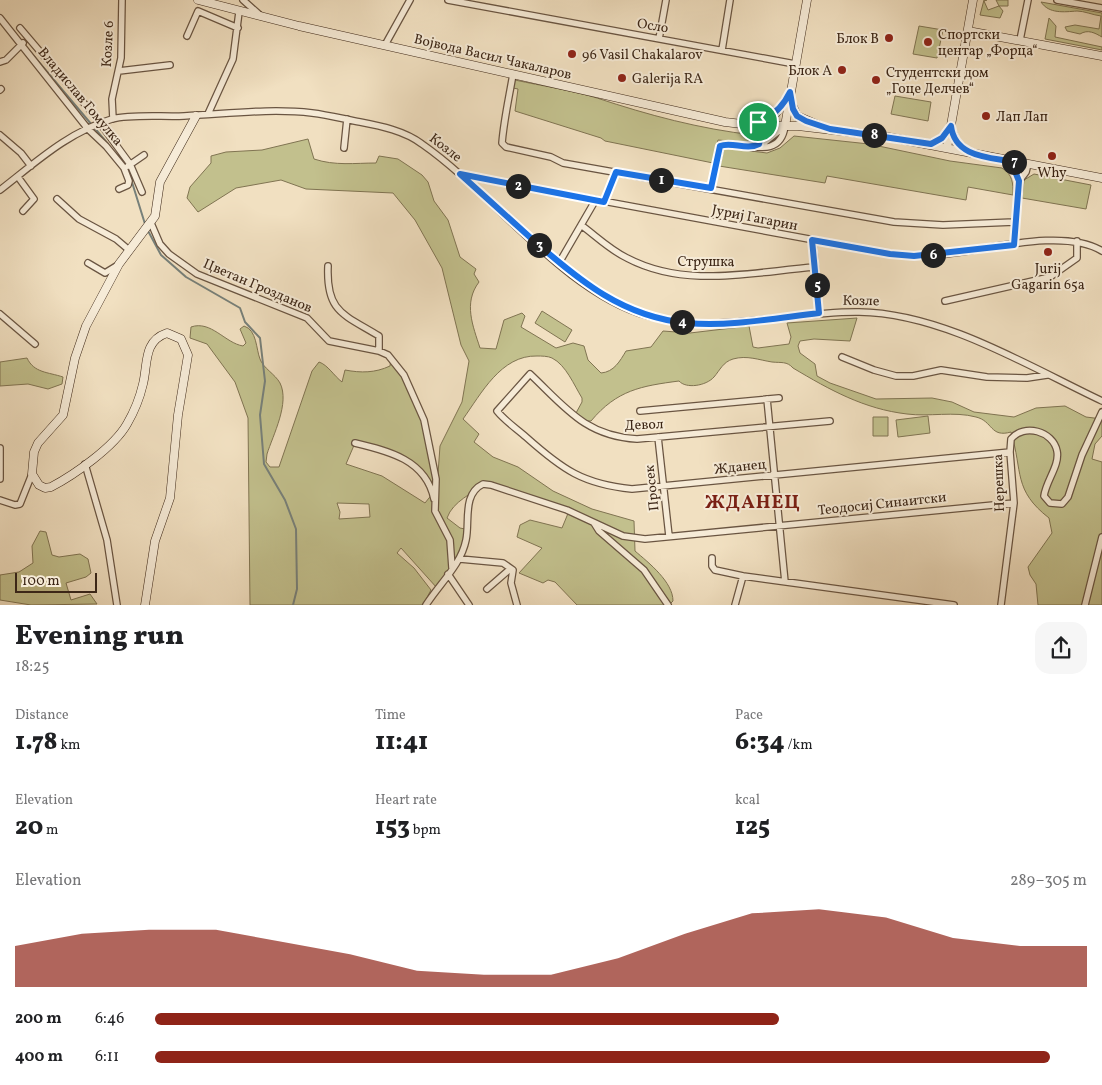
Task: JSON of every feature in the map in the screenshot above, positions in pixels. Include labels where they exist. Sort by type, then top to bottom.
[{"type":"street","name":"Козле 6","points":[[113,119],[112,99],[119,70],[122,0]]},
{"type":"street","name":"Војвода Васил Чакаларов","points":[[198,0],[224,3],[239,12],[702,117],[750,125],[830,129]]},
{"type":"street","points":[[243,0],[262,17]]},
{"type":"street","points":[[385,45],[410,0]]},
{"type":"street","name":"Осло","points":[[448,0],[795,64]]},
{"type":"street","points":[[659,39],[666,0]]},
{"type":"street","points":[[722,50],[730,0]]},
{"type":"street","points":[[755,147],[785,126],[807,0]]},
{"type":"street","points":[[947,148],[973,0]]},
{"type":"street","points":[[1020,40],[1028,0]]},
{"type":"street","points":[[1057,0],[1102,8]]},
{"type":"street","points":[[188,36],[198,11],[238,28]]},
{"type":"street","points":[[208,114],[233,59],[239,12]]},
{"type":"street","name":"Владислав Гомулка","points":[[0,18],[62,93],[88,128],[124,168]]},
{"type":"street","points":[[20,28],[100,124],[130,164],[142,192]]},
{"type":"street","points":[[968,31],[1102,56]]},
{"type":"street","points":[[0,62],[6,60],[28,38]]},
{"type":"street","points":[[119,70],[170,65]]},
{"type":"street","name":"Јуриј Гагарин","points":[[513,74],[509,107],[504,113],[504,145],[551,157],[560,162],[916,225],[1014,222]]},
{"type":"street","points":[[62,93],[69,87]]},
{"type":"street","points":[[750,125],[776,112],[783,106],[790,92]]},
{"type":"street","points":[[790,92],[793,109],[797,116],[830,129],[925,144],[1102,178]]},
{"type":"street","name":"Козле","points":[[0,190],[64,140],[88,128],[113,119],[284,112],[310,113],[347,119],[410,136],[426,146],[584,284],[610,301],[632,311],[658,319],[689,323],[713,323],[819,313],[876,312],[916,319],[973,340],[1102,402]]},
{"type":"street","points":[[0,500],[15,506],[20,504],[32,474],[34,452],[38,443],[63,415],[75,358],[86,326],[119,264],[151,223],[157,209],[160,182],[196,116]]},
{"type":"street","points":[[344,148],[347,119]]},
{"type":"street","points":[[750,125],[758,130],[762,137],[759,144],[755,147]]},
{"type":"street","points":[[925,144],[939,141],[951,126]]},
{"type":"street","points":[[951,126],[956,141],[968,153]]},
{"type":"street","points":[[0,135],[21,153],[31,166]]},
{"type":"street","name":"Јуриј Гагарин","points":[[711,188],[720,146],[725,144],[755,147]]},
{"type":"street","points":[[119,189],[128,185],[129,181],[124,168],[144,155]]},
{"type":"street","points":[[1014,162],[1014,169],[1019,181],[1014,222],[1014,245]]},
{"type":"street","points":[[1019,181],[1026,172],[1028,164]]},
{"type":"street","points":[[604,202],[616,172]]},
{"type":"street","name":"Јуриј Гагарин","points":[[460,174],[594,201],[890,254],[914,256],[1064,240],[1077,241]]},
{"type":"street","points":[[18,177],[34,199],[23,211]]},
{"type":"street","points":[[0,181],[8,184]]},
{"type":"street","points":[[57,199],[79,219],[116,239],[129,250]]},
{"type":"street","points":[[559,263],[594,201]]},
{"type":"street","name":"Цветан Грозданов","points":[[151,223],[160,244],[169,254],[197,274],[307,318],[329,341],[379,351],[379,336],[354,321],[333,303],[327,285],[328,266]]},
{"type":"street","name":"Струшка","points":[[581,224],[627,258],[670,273],[712,276],[815,266]]},
{"type":"street","points":[[812,240],[819,313]]},
{"type":"street","points":[[945,301],[1050,277],[1077,258],[1077,241],[1102,251]]},
{"type":"street","points":[[88,263],[105,273],[119,264]]},
{"type":"street","points":[[0,314],[35,344]]},
{"type":"street","points":[[32,474],[39,485],[45,488],[51,487],[85,464],[112,442],[127,425],[143,384],[148,351],[153,341],[167,333],[181,339],[188,355],[178,415],[170,498],[155,541],[145,605]]},
{"type":"street","points":[[379,351],[397,364],[404,375],[424,420],[436,479],[436,514],[450,540],[452,568]]},
{"type":"street","points":[[842,357],[874,370],[896,376],[913,376],[941,370],[982,377],[1027,378],[1047,375]]},
{"type":"street","name":"Девол","points":[[497,411],[530,374],[584,424],[601,433],[620,438],[658,437],[830,420]]},
{"type":"street","name":"Девол","points":[[640,412],[779,398]]},
{"type":"street","points":[[767,399],[785,582]]},
{"type":"street","name":"Жданец","points":[[497,411],[547,456],[567,471],[586,480],[606,486],[632,489],[1010,452]]},
{"type":"street","name":"Нерешка","points":[[1001,605],[1014,502],[1010,452],[1011,439],[1020,433],[1038,431],[1049,436],[1058,455],[1045,490],[1045,498],[1052,504],[1062,504],[1066,500],[1082,455],[1102,412]]},
{"type":"street","name":"Просек","points":[[658,437],[669,536]]},
{"type":"street","points":[[355,443],[386,452],[417,467],[428,478],[435,501]]},
{"type":"street","points":[[0,448],[0,479]]},
{"type":"street","points":[[85,464],[107,540],[117,605]]},
{"type":"street","name":"Теодосиј Синаитски","points":[[426,605],[460,559],[466,538],[468,505],[475,489],[483,484],[567,510],[623,536],[634,538],[779,526],[1014,502]]},
{"type":"street","points":[[594,523],[598,531],[644,570],[668,605]]},
{"type":"street","points":[[1085,605],[1102,537]]},
{"type":"street","points":[[712,558],[712,566],[715,570],[743,576],[954,605]]},
{"type":"street","points":[[460,559],[503,563],[513,570],[511,583],[517,605]]},
{"type":"street","points":[[487,590],[510,568]]},
{"type":"street","points":[[448,574],[468,605]]},
{"type":"street","points":[[735,605],[743,576]]},
{"type":"shaded area","points":[[984,0],[987,0],[984,1],[988,10],[999,6],[1003,11],[1000,18],[980,15]]},
{"type":"shaded area","points":[[996,0],[1008,0],[1008,6],[999,6]]},
{"type":"shaded area","points":[[1041,2],[1102,13],[1102,37],[1091,32],[1080,34],[1067,31],[1065,27],[1075,25],[1099,29],[1101,16],[1080,11],[1062,12],[1052,10],[1048,9]]},
{"type":"shaded area","points":[[1049,18],[1056,26],[1055,37],[1102,47],[1102,50],[1045,39]]},
{"type":"shaded area","name":"Спортски центар „Форца“","points":[[919,26],[943,30],[937,58],[913,54]]},
{"type":"shaded area","points":[[515,80],[587,95],[674,121],[754,135],[756,139],[752,143],[718,140],[713,163],[605,141],[601,138],[515,111],[518,89],[513,88]]},
{"type":"shaded area","points":[[895,96],[931,102],[928,121],[891,114]]},
{"type":"shaded area","points":[[794,136],[869,144],[950,161],[1002,168],[1012,180],[1013,195],[968,187],[966,200],[827,176],[825,183],[719,166],[721,151],[726,148],[767,153],[780,148]]},
{"type":"shaded area","points":[[308,139],[314,159],[337,163],[376,163],[379,156],[398,159],[422,175],[428,182],[434,201],[448,220],[460,257],[476,269],[474,274],[479,282],[471,298],[470,306],[472,323],[480,348],[496,349],[504,320],[522,313],[525,316],[521,327],[556,348],[573,343],[584,346],[588,360],[601,373],[610,371],[626,351],[651,347],[663,331],[690,333],[749,326],[753,347],[758,348],[789,344],[791,337],[787,323],[857,318],[850,341],[814,339],[800,341],[798,346],[800,353],[815,364],[817,376],[830,383],[876,399],[932,398],[952,402],[974,412],[1014,417],[1036,408],[1065,406],[1086,417],[1102,419],[1102,436],[1095,444],[1092,459],[1102,462],[1102,605],[1038,605],[1036,584],[1030,575],[1028,567],[1052,533],[1049,518],[1038,508],[1024,489],[1011,432],[999,433],[982,419],[968,415],[915,415],[876,408],[834,391],[786,363],[743,358],[727,362],[706,383],[691,386],[679,381],[630,391],[610,402],[591,421],[585,421],[576,413],[582,398],[566,370],[552,358],[537,356],[524,357],[513,362],[493,378],[485,388],[463,419],[479,434],[474,442],[493,457],[518,467],[553,491],[592,509],[634,521],[635,551],[665,580],[672,594],[673,601],[669,605],[577,605],[555,582],[548,580],[543,583],[519,573],[542,548],[517,537],[520,525],[530,520],[562,528],[569,511],[486,483],[458,502],[447,518],[460,528],[465,529],[464,547],[437,588],[401,548],[397,553],[414,568],[431,590],[423,605],[250,605],[248,418],[235,382],[207,344],[190,338],[191,327],[198,326],[211,329],[230,341],[243,346],[246,343],[240,329],[244,326],[248,328],[254,336],[262,362],[278,380],[283,391],[280,419],[267,454],[266,462],[270,467],[279,467],[312,371],[319,362],[342,382],[345,370],[362,372],[379,370],[390,366],[391,358],[400,369],[414,397],[438,474],[440,446],[462,402],[469,361],[461,345],[442,268],[415,220],[393,193],[306,189],[281,180],[236,188],[198,212],[187,198],[190,187],[211,163],[211,156],[226,152],[262,150]],"holes":[[[355,443],[411,464],[433,493],[425,503],[382,476],[346,464]],[[337,503],[369,504],[370,517],[339,519],[340,512]]]},
{"type":"shaded area","points":[[1034,174],[1091,185],[1086,209],[1022,198],[1024,180]]},
{"type":"shaded area","points":[[542,311],[572,330],[565,342],[535,323]]},
{"type":"shaded area","points":[[27,358],[33,367],[63,377],[62,384],[48,389],[28,384],[0,386],[0,362]]},
{"type":"shaded area","points":[[928,416],[930,433],[898,437],[896,420]]},
{"type":"shaded area","points":[[873,417],[888,417],[888,436],[873,436]]},
{"type":"shaded area","points":[[40,531],[46,532],[52,555],[59,557],[80,554],[88,559],[91,573],[86,577],[66,583],[71,600],[90,594],[97,604],[31,605],[0,600],[0,575],[19,572],[33,563],[32,546]]},
{"type":"waterway","points":[[27,48],[108,144]]},
{"type":"waterway","points":[[131,179],[145,224]]},
{"type":"waterway","points":[[147,229],[161,255],[186,277],[240,308],[245,322],[260,338],[265,381],[260,415],[264,464],[285,500],[296,529],[297,589],[293,605]]},
{"type":"place","name":"Блок В","points":[[889,38]]},
{"type":"place","name":"Спортски центар „Форца“","points":[[928,42]]},
{"type":"place","name":"96 Vasil Chakalarov","points":[[572,54]]},
{"type":"place","name":"Блок А","points":[[842,70]]},
{"type":"place","name":"Galerija RA","points":[[622,78]]},
{"type":"place","name":"Студентски дом „Гоце Делчев“","points":[[876,80]]},
{"type":"place","name":"Лап Лап","points":[[986,116]]},
{"type":"place","name":"Why","points":[[1052,156]]},
{"type":"place","name":"Jurij Gagarin 65a","points":[[1048,252]]},
{"type":"district","name":"ЖДАНЕЦ","points":[[753,501]]},
{"type":"route","points":[[790,92],[793,109],[797,116],[830,129],[931,144],[939,141],[951,126],[952,134],[956,141],[968,153],[1014,162],[1014,169],[1019,181],[1016,196],[1014,245],[914,256],[890,254],[812,240],[819,313],[763,320],[713,323],[680,322],[658,319],[632,311],[594,291],[562,266],[460,174],[604,202],[616,172],[711,188],[720,146],[725,144],[752,147],[759,144],[761,135],[758,130],[750,125],[758,122],[780,109],[790,92]]}]
